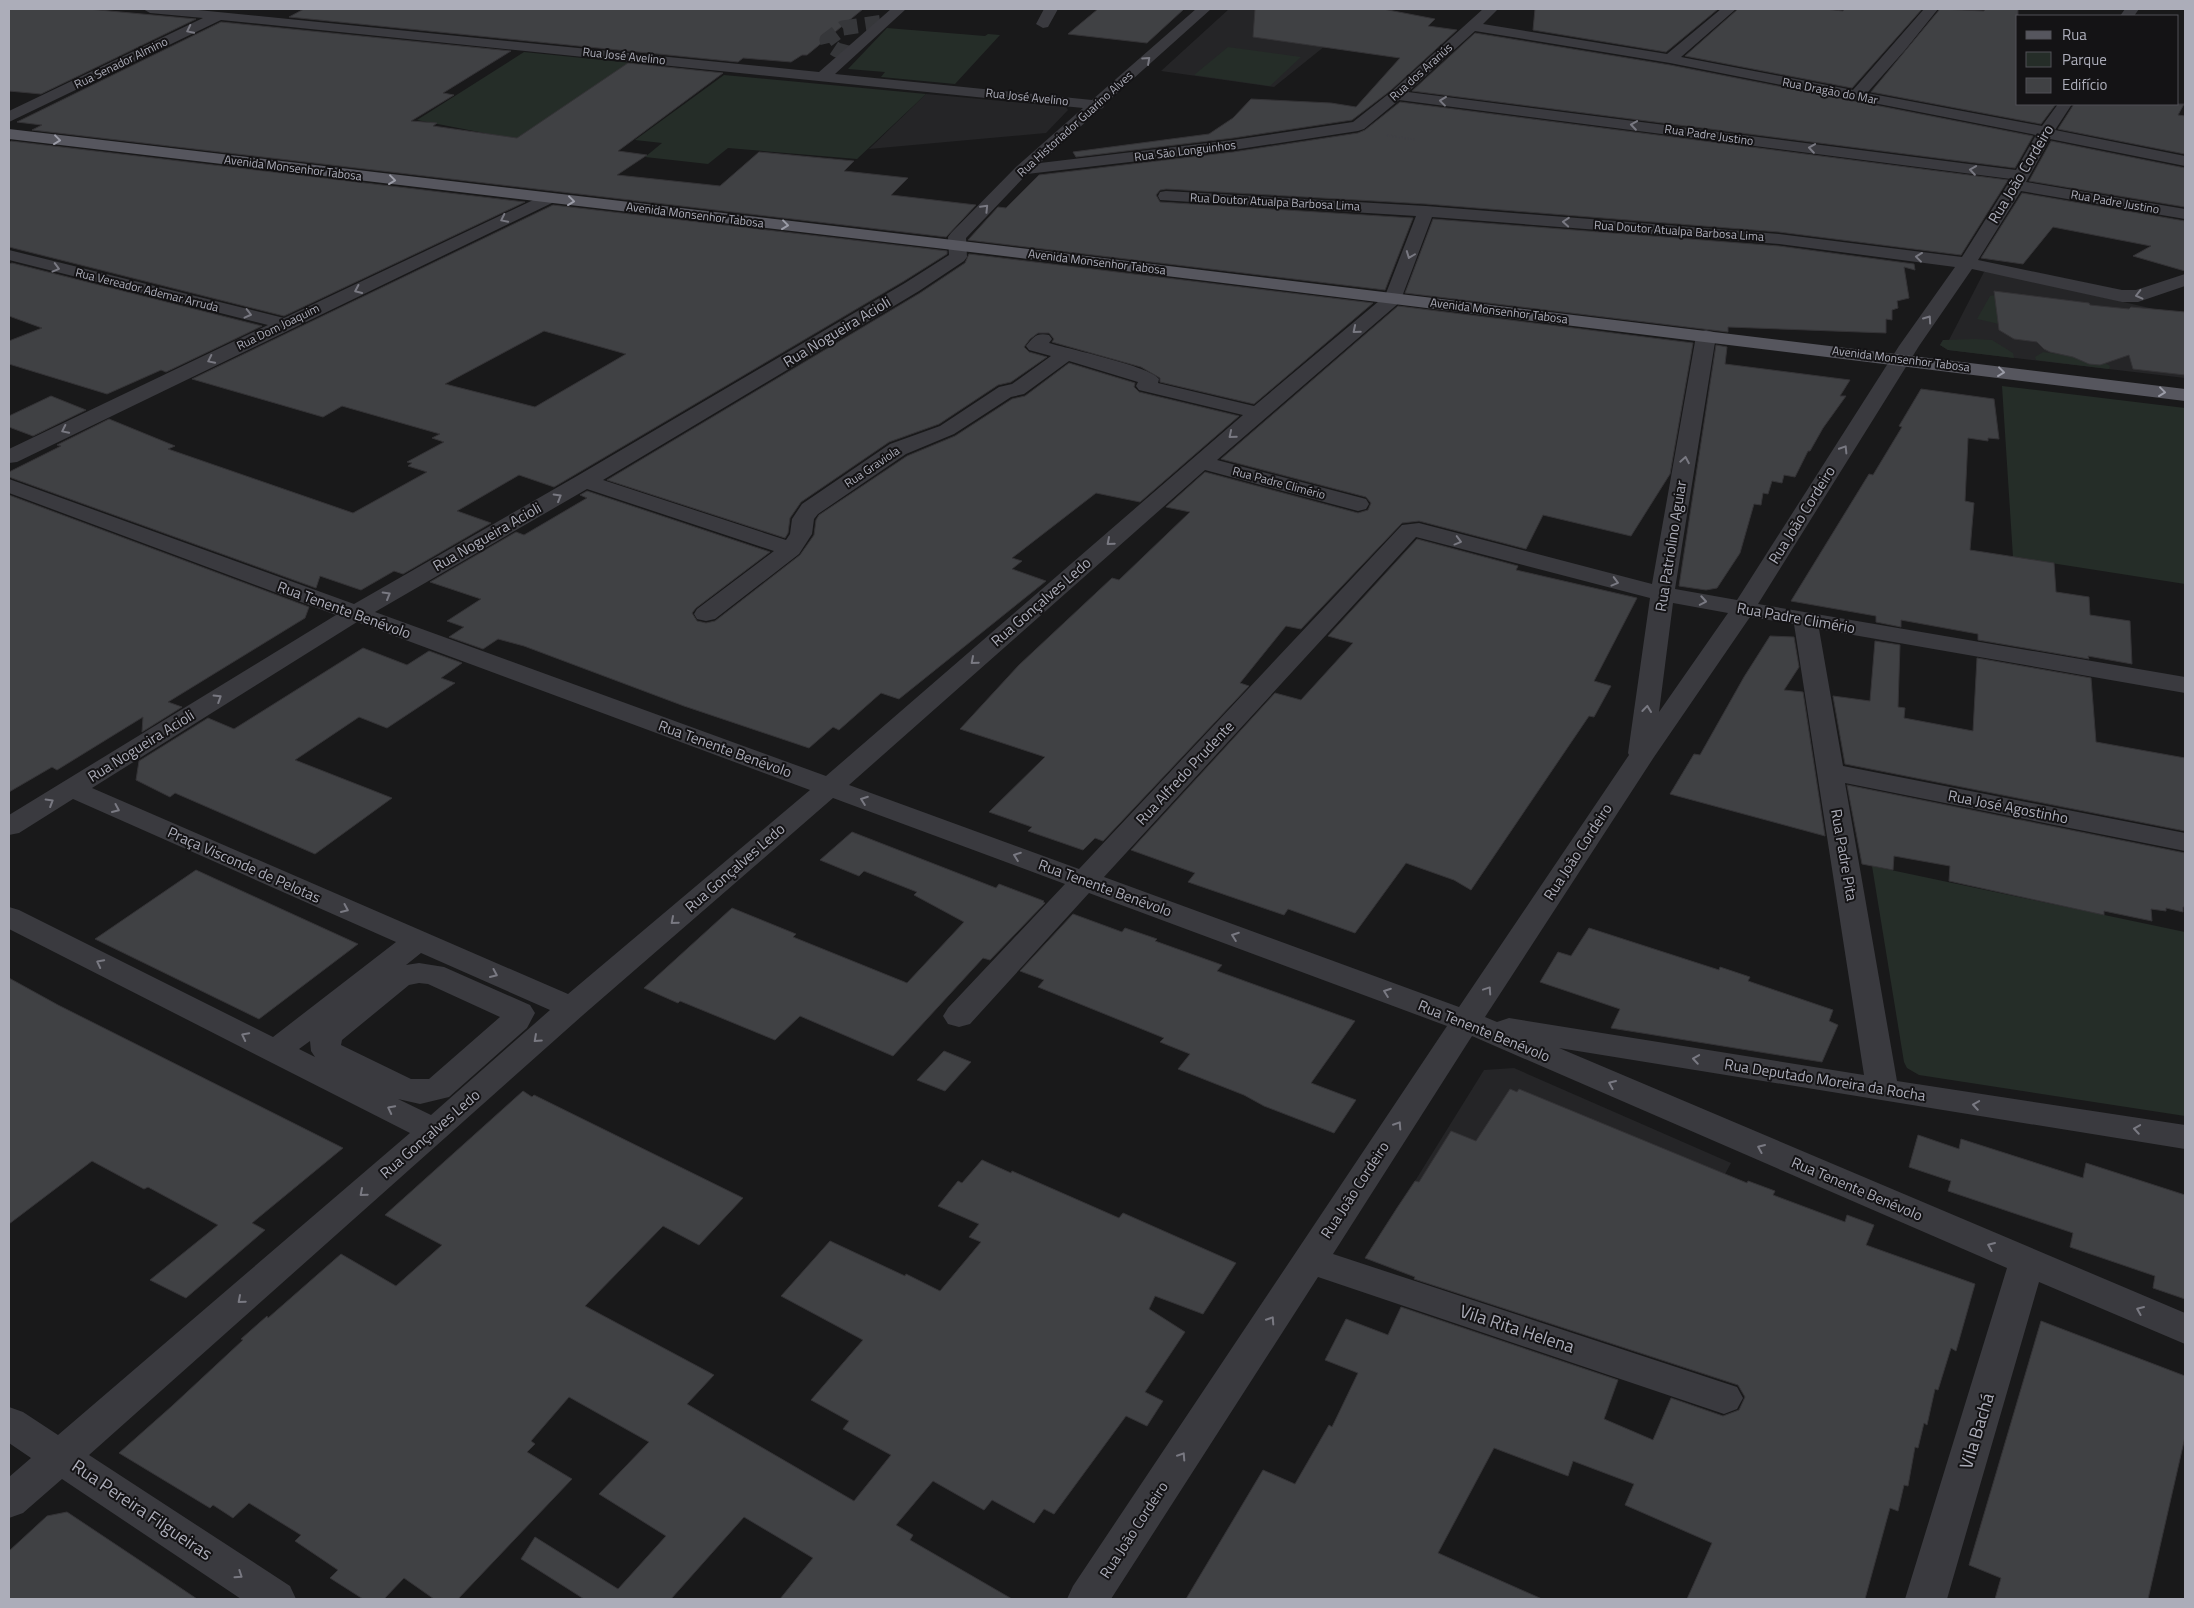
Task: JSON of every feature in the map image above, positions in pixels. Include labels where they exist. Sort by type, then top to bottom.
[{"type":"main road","name":"Avenida Monsenhor Tabosa","points":[[9,134],[957,245],[2185,394]]},
{"type":"street","name":"Rua José Avelino","points":[[150,9],[1098,104]]},
{"type":"street","name":"Rua Senador Almino","points":[[9,117],[234,9]]},
{"type":"street","points":[[824,76],[899,9]]},
{"type":"street","points":[[1043,24],[1051,9]]},
{"type":"street","name":"Rua Historiador Guarino Alves","points":[[957,245],[957,237],[1022,170],[1204,9]]},
{"type":"street","name":"Rua dos Arariús","points":[[1347,128],[1362,124],[1491,9]]},
{"type":"street","points":[[1670,59],[1729,9]]},
{"type":"street","points":[[1856,96],[1931,9]]},
{"type":"street","name":"Rua Dragão do Mar","points":[[1473,26],[1670,59],[2185,161]]},
{"type":"street","name":"Rua Padre Justino","points":[[1396,95],[1544,113],[2019,181],[2185,214]]},
{"type":"street","name":"Rua João Cordeiro","points":[[1088,1599],[1641,757],[1744,608],[1901,359],[1967,263],[2064,105]]},
{"type":"street","name":"Rua São Longuinhos","points":[[1022,170],[1233,145],[1347,128]]},
{"type":"street","name":"Rua Doutor Atualpa Barbosa Lima","points":[[1166,196],[1426,211],[1760,237],[1967,263],[2122,296],[2138,296],[2185,280]]},
{"type":"street","name":"Rua Dom Joaquim","points":[[9,457],[548,198]]},
{"type":"street","name":"Rua Gonçalves Ledo","points":[[9,1501],[434,1131],[572,1008],[830,787],[1201,462],[1393,298],[1426,211]]},
{"type":"street","name":"Rua Nogueira Acioli","points":[[9,827],[354,614],[585,481],[912,288],[958,257],[957,245]]},
{"type":"street","name":"Rua Vereador Ademar Arruda","points":[[9,255],[286,324]]},
{"type":"street","name":"Rua Patriolino Aguiar","points":[[1641,757],[1662,594],[1706,336]]},
{"type":"street","points":[[1042,339],[1036,346],[1128,371],[1149,379],[1146,386],[1259,412]]},
{"type":"street","name":"Rua Graviola","points":[[706,614],[791,549],[801,534],[803,519],[810,509],[898,449],[948,430],[1006,391],[1017,390],[1066,354]]},
{"type":"street","name":"Rua Padre Climério","points":[[1201,462],[1358,504]]},
{"type":"street","points":[[585,481],[791,549]]},
{"type":"street","name":"Rua Tenente Benévolo","points":[[9,486],[1466,1022],[2185,1329]]},
{"type":"street","name":"Rua Padre Climério","points":[[1410,530],[1419,530],[1662,594],[2185,685]]},
{"type":"street","name":"Rua Alfredo Prudente","points":[[959,1016],[1410,530]]},
{"type":"street","name":"Rua Padre Pita","points":[[1805,620],[1882,1090]]},
{"type":"street","name":"Rua José Agostinho","points":[[1830,772],[2185,842]]},
{"type":"street","name":"Praça Visconde de Pelotas","points":[[72,789],[572,1008]]},
{"type":"street","points":[[9,917],[434,1131]]},
{"type":"street","points":[[276,1051],[417,941]]},
{"type":"street","points":[[419,973],[433,974],[519,1014],[516,1020],[438,1089],[420,1092],[404,1089],[327,1051],[325,1043],[327,1035],[400,976],[419,973]]},
{"type":"street","name":"Rua Deputado Moreira da Rocha","points":[[1466,1022],[2185,1137]]},
{"type":"street","name":"Vila Rita Helena","points":[[1310,1260],[1724,1398]]},
{"type":"street","name":"Vila Bachá","points":[[1926,1599],[2027,1262]]},
{"type":"street","name":"Rua Pereira Filgueiras","points":[[9,1423],[275,1599]]},
{"type":"shaded area","points":[[1229,9],[1371,9],[1274,87],[1161,71]]},
{"type":"shaded area","points":[[926,94],[1066,107],[1068,110],[1046,133],[869,149]]},
{"type":"shaded area","points":[[1984,272],[2185,316],[2185,378],[1948,350],[1940,345],[1943,340],[1949,340]]},
{"type":"shaded area","points":[[1514,1068],[1731,1163],[1675,1267],[1415,1181],[1484,1070]]},
{"type":"green space","points":[[887,28],[985,36],[988,34],[1000,35],[955,84],[881,77],[885,72],[848,69]]},
{"type":"green space","points":[[1228,47],[1301,57],[1270,86],[1194,75]]},
{"type":"green space","points":[[524,52],[641,64],[525,141],[417,120]]},
{"type":"green space","points":[[724,75],[926,94],[857,159],[728,148],[708,164],[645,157],[662,143],[635,140]]},
{"type":"green space","points":[[2001,294],[1999,324],[1977,319],[1990,296]]},
{"type":"green space","points":[[1943,340],[1992,340],[2013,353],[2014,358],[1948,350],[1940,345]]},
{"type":"green space","points":[[2043,352],[2072,356],[2089,364],[2105,363],[2110,366],[2109,369],[2036,360],[2035,357]]},
{"type":"green space","points":[[2002,386],[2185,408],[2185,584],[2013,557]]},
{"type":"green space","points":[[1872,866],[2185,932],[2185,1116],[1919,1075],[1907,1068],[1904,1062]]},
{"type":"building","points":[[9,9],[88,9],[196,19],[41,94],[9,91]]},
{"type":"building","points":[[304,9],[863,9],[807,55],[802,55],[791,62],[743,58],[738,62],[289,17]]},
{"type":"building","points":[[1098,9],[1184,9],[1147,43],[1068,34]]},
{"type":"building","points":[[1255,9],[1383,9],[1435,19],[1428,26],[1457,30],[1390,91],[1352,120],[1233,138],[1076,157],[1073,152],[1209,134],[1233,118],[1251,99],[1331,103],[1356,107],[1400,58],[1253,37]]},
{"type":"building","points":[[1535,9],[1718,9],[1666,52],[1533,30]]},
{"type":"building","points":[[1738,9],[1825,9],[1843,11],[1844,9],[1922,9],[1852,88],[1685,56]]},
{"type":"building","points":[[1940,9],[1984,11],[1985,9],[2018,9],[2018,15],[2016,15],[2016,105],[2055,105],[2041,124],[1871,92]]},
{"type":"building","points":[[221,22],[511,51],[443,93],[454,95],[411,121],[437,123],[433,126],[517,138],[628,63],[723,73],[618,151],[647,155],[617,175],[720,186],[759,152],[854,161],[844,171],[908,178],[891,195],[976,205],[946,237],[32,130],[42,125],[17,122]]},
{"type":"building","points":[[1475,33],[1670,65],[2033,136],[2015,168],[1412,91]]},
{"type":"building","points":[[1400,102],[2008,180],[1961,255],[1779,232],[1426,204],[1166,189],[1160,190],[1156,195],[1160,202],[1413,218],[1385,290],[968,240],[998,207],[1006,208],[1039,175],[1233,152],[1358,133],[1365,130]]},
{"type":"building","points":[[2184,104],[2178,115],[2185,116],[2185,154],[2058,129],[2073,105]]},
{"type":"building","points":[[11,141],[525,202],[284,316],[9,247],[9,143]]},
{"type":"building","points":[[2051,141],[2185,168],[2185,207],[2029,181]]},
{"type":"building","points":[[2022,193],[2185,221],[2185,271],[2133,256],[2151,246],[2053,227],[2023,264],[1981,258]]},
{"type":"building","points":[[553,205],[947,251],[947,254],[904,281],[554,487],[519,475],[457,511],[491,523],[403,574],[394,571],[361,590],[320,576],[316,588],[9,477],[9,472],[109,419],[175,446],[168,449],[353,513],[427,472],[408,466],[412,463],[407,462],[444,442],[432,438],[440,434],[342,406],[323,417],[192,379]],"holes":[[[544,331],[626,354],[535,407],[445,384]]]},
{"type":"building","points":[[1433,219],[1779,246],[1914,264],[1915,270],[1904,267],[1909,298],[1897,301],[1898,308],[1892,310],[1892,320],[1886,319],[1886,333],[1728,327],[1728,332],[1405,293]]},
{"type":"building","points":[[969,254],[1373,303],[1254,404],[1160,382],[1160,378],[1141,367],[1052,342],[1054,339],[1049,333],[1038,333],[1024,347],[1029,352],[1047,357],[1011,382],[998,385],[939,424],[889,442],[801,502],[790,518],[788,533],[785,538],[607,480],[920,293],[965,263]]},
{"type":"building","points":[[12,263],[262,326],[166,372],[161,370],[107,394],[9,364],[9,341],[42,328],[9,316],[9,264]]},
{"type":"building","points":[[1994,291],[2089,303],[2090,305],[2185,312],[2185,375],[2133,369],[2129,355],[2100,365],[2089,364],[2073,357],[2050,352],[2037,342],[2014,339],[1999,330]]},
{"type":"building","points":[[1398,306],[1693,343],[1670,474],[1631,536],[1543,515],[1526,549],[1419,521],[1402,523],[1301,629],[1286,626],[1240,683],[1249,686],[1103,841],[1095,838],[1083,850],[1028,831],[1032,827],[989,812],[1045,757],[960,729],[1019,665],[1112,578],[1119,580],[1190,512],[1166,507],[1205,472],[1358,513],[1368,510],[1371,503],[1366,497],[1221,459]]},
{"type":"building","points":[[1716,345],[1727,347],[1725,364],[1850,380],[1840,396],[1846,396],[1823,428],[1810,451],[1808,451],[1795,477],[1784,475],[1782,483],[1772,481],[1768,494],[1763,493],[1761,505],[1754,504],[1740,553],[1717,588],[1706,590],[1679,586]]},
{"type":"building","points":[[1069,363],[1135,383],[1134,387],[1139,392],[1239,416],[1140,502],[1096,493],[1012,558],[1022,561],[1012,569],[1046,581],[899,699],[881,693],[839,730],[833,727],[809,748],[684,706],[524,646],[498,639],[483,649],[449,637],[464,627],[447,621],[481,599],[430,582],[516,532],[524,535],[587,498],[580,495],[587,491],[770,552],[692,613],[697,621],[706,623],[715,621],[800,555],[814,535],[816,520],[819,515],[907,456],[955,436],[1012,399],[1025,396]]},
{"type":"building","points":[[1921,389],[1994,399],[1999,439],[1988,438],[1988,441],[1968,438],[1965,501],[1974,503],[1970,550],[2054,563],[2056,592],[2089,597],[2090,615],[2130,621],[2132,664],[2088,656],[2089,659],[1978,640],[1978,634],[1901,620],[1901,627],[1876,622],[1876,616],[1791,601],[1869,474],[1873,475],[1902,427],[1899,426]]},
{"type":"building","points":[[51,396],[86,410],[33,436],[9,427],[9,416]]},
{"type":"building","points":[[9,495],[309,607],[305,618],[168,702],[182,707],[142,732],[143,717],[57,770],[52,767],[9,792]]},
{"type":"building","points":[[1417,539],[1518,566],[1516,570],[1637,598],[1594,681],[1611,686],[1594,717],[1589,716],[1471,890],[1454,880],[1406,863],[1355,933],[1288,909],[1284,915],[1188,882],[1195,873],[1131,850],[1275,693],[1301,700],[1353,643],[1328,636]]},
{"type":"building","points":[[1770,636],[1794,637],[1799,667],[1784,690],[1803,692],[1825,836],[1670,794],[1694,754],[1700,755],[1744,677]]},
{"type":"building","points":[[1875,641],[1900,645],[1898,707],[1905,708],[1904,718],[1973,731],[1977,658],[2091,678],[2096,742],[2185,758],[2185,831],[1845,764],[1833,696],[1870,701]]},
{"type":"building","points":[[363,648],[407,665],[429,651],[462,663],[441,678],[455,683],[387,728],[359,717],[295,760],[392,798],[315,854],[175,793],[170,797],[136,780],[139,761],[208,718],[234,729]]},
{"type":"building","points":[[1847,785],[2185,853],[2185,907],[2183,907],[2183,912],[2166,908],[2166,911],[2151,909],[2152,921],[2104,911],[2104,915],[1949,881],[1950,866],[1894,856],[1893,870],[1862,864]]},
{"type":"building","points":[[852,832],[996,888],[999,884],[1045,903],[990,960],[983,958],[893,1056],[800,1016],[775,1040],[644,988],[732,908],[796,934],[793,937],[907,983],[964,922],[914,895],[917,892],[864,871],[859,876],[820,860]]},
{"type":"building","points":[[196,870],[358,944],[259,1019],[95,939]]},
{"type":"building","points":[[1073,914],[1122,932],[1125,928],[1157,939],[1155,941],[1222,965],[1217,971],[1355,1021],[1311,1083],[1356,1100],[1334,1133],[1264,1106],[1244,1095],[1178,1069],[1190,1054],[1160,1042],[1164,1038],[1038,987],[1044,980],[1020,971]]},
{"type":"building","points":[[1589,928],[1719,970],[1720,967],[1750,977],[1748,981],[1833,1010],[1829,1021],[1838,1025],[1822,1062],[1611,1028],[1620,1009],[1540,982],[1558,952],[1571,956]]},
{"type":"building","points":[[9,978],[58,1005],[343,1148],[252,1223],[265,1230],[186,1298],[150,1280],[218,1225],[148,1187],[144,1189],[92,1161],[9,1224]]},
{"type":"building","points":[[944,1051],[971,1062],[945,1091],[917,1080]]},
{"type":"building","points":[[1510,1089],[1517,1092],[1519,1089],[1747,1183],[1748,1181],[1775,1191],[1773,1195],[1845,1222],[1847,1215],[1874,1225],[1866,1245],[1975,1284],[1956,1351],[1951,1348],[1938,1390],[1935,1389],[1927,1425],[1924,1423],[1918,1448],[1915,1447],[1908,1486],[1904,1485],[1898,1511],[1890,1508],[1865,1599],[1687,1599],[1712,1543],[1625,1505],[1634,1484],[1573,1461],[1568,1476],[1494,1448],[1438,1553],[1542,1599],[1186,1599],[1263,1470],[1295,1484],[1329,1425],[1332,1427],[1358,1373],[1325,1360],[1346,1319],[1388,1335],[1401,1307],[1618,1380],[1604,1419],[1653,1440],[1671,1398],[1723,1416],[1739,1410],[1745,1397],[1738,1385],[1414,1279],[1415,1277],[1365,1258],[1415,1181],[1419,1182],[1451,1131],[1476,1141]]},
{"type":"building","points":[[523,1091],[743,1198],[699,1245],[663,1226],[585,1306],[714,1375],[687,1404],[854,1501],[891,1455],[843,1429],[849,1421],[811,1400],[863,1340],[781,1296],[830,1241],[940,1291],[981,1242],[969,1237],[979,1224],[938,1206],[958,1181],[962,1183],[982,1160],[1011,1173],[1012,1171],[1119,1218],[1123,1213],[1236,1263],[1203,1314],[1155,1296],[1149,1309],[1185,1332],[1145,1392],[1163,1401],[1147,1426],[1126,1416],[1054,1514],[1044,1509],[1034,1523],[992,1500],[984,1510],[933,1481],[896,1525],[913,1535],[910,1540],[1012,1599],[780,1599],[813,1558],[744,1517],[671,1599],[584,1599],[521,1559],[535,1537],[618,1589],[666,1536],[599,1494],[649,1442],[569,1397],[531,1441],[535,1444],[527,1452],[572,1479],[458,1599],[434,1599],[404,1578],[384,1599],[363,1599],[330,1578],[338,1570],[295,1541],[301,1535],[249,1503],[233,1518],[213,1505],[210,1508],[119,1453],[243,1340],[241,1339],[341,1254],[396,1286],[442,1245],[385,1215]]},
{"type":"building","points":[[1918,1135],[1959,1149],[1961,1139],[2083,1178],[2086,1163],[2185,1195],[2185,1299],[2153,1288],[2155,1276],[2070,1247],[2073,1233],[1948,1191],[1951,1181],[1909,1167]]},
{"type":"building","points":[[2041,1321],[2185,1376],[2185,1437],[2148,1599],[1995,1599],[2001,1578],[1969,1565]]},
{"type":"building","points":[[67,1512],[197,1599],[9,1599],[9,1551],[47,1516]]},
{"type":"tunnel","points":[[848,53],[837,50],[828,44],[827,40],[843,28],[883,22]]}]
